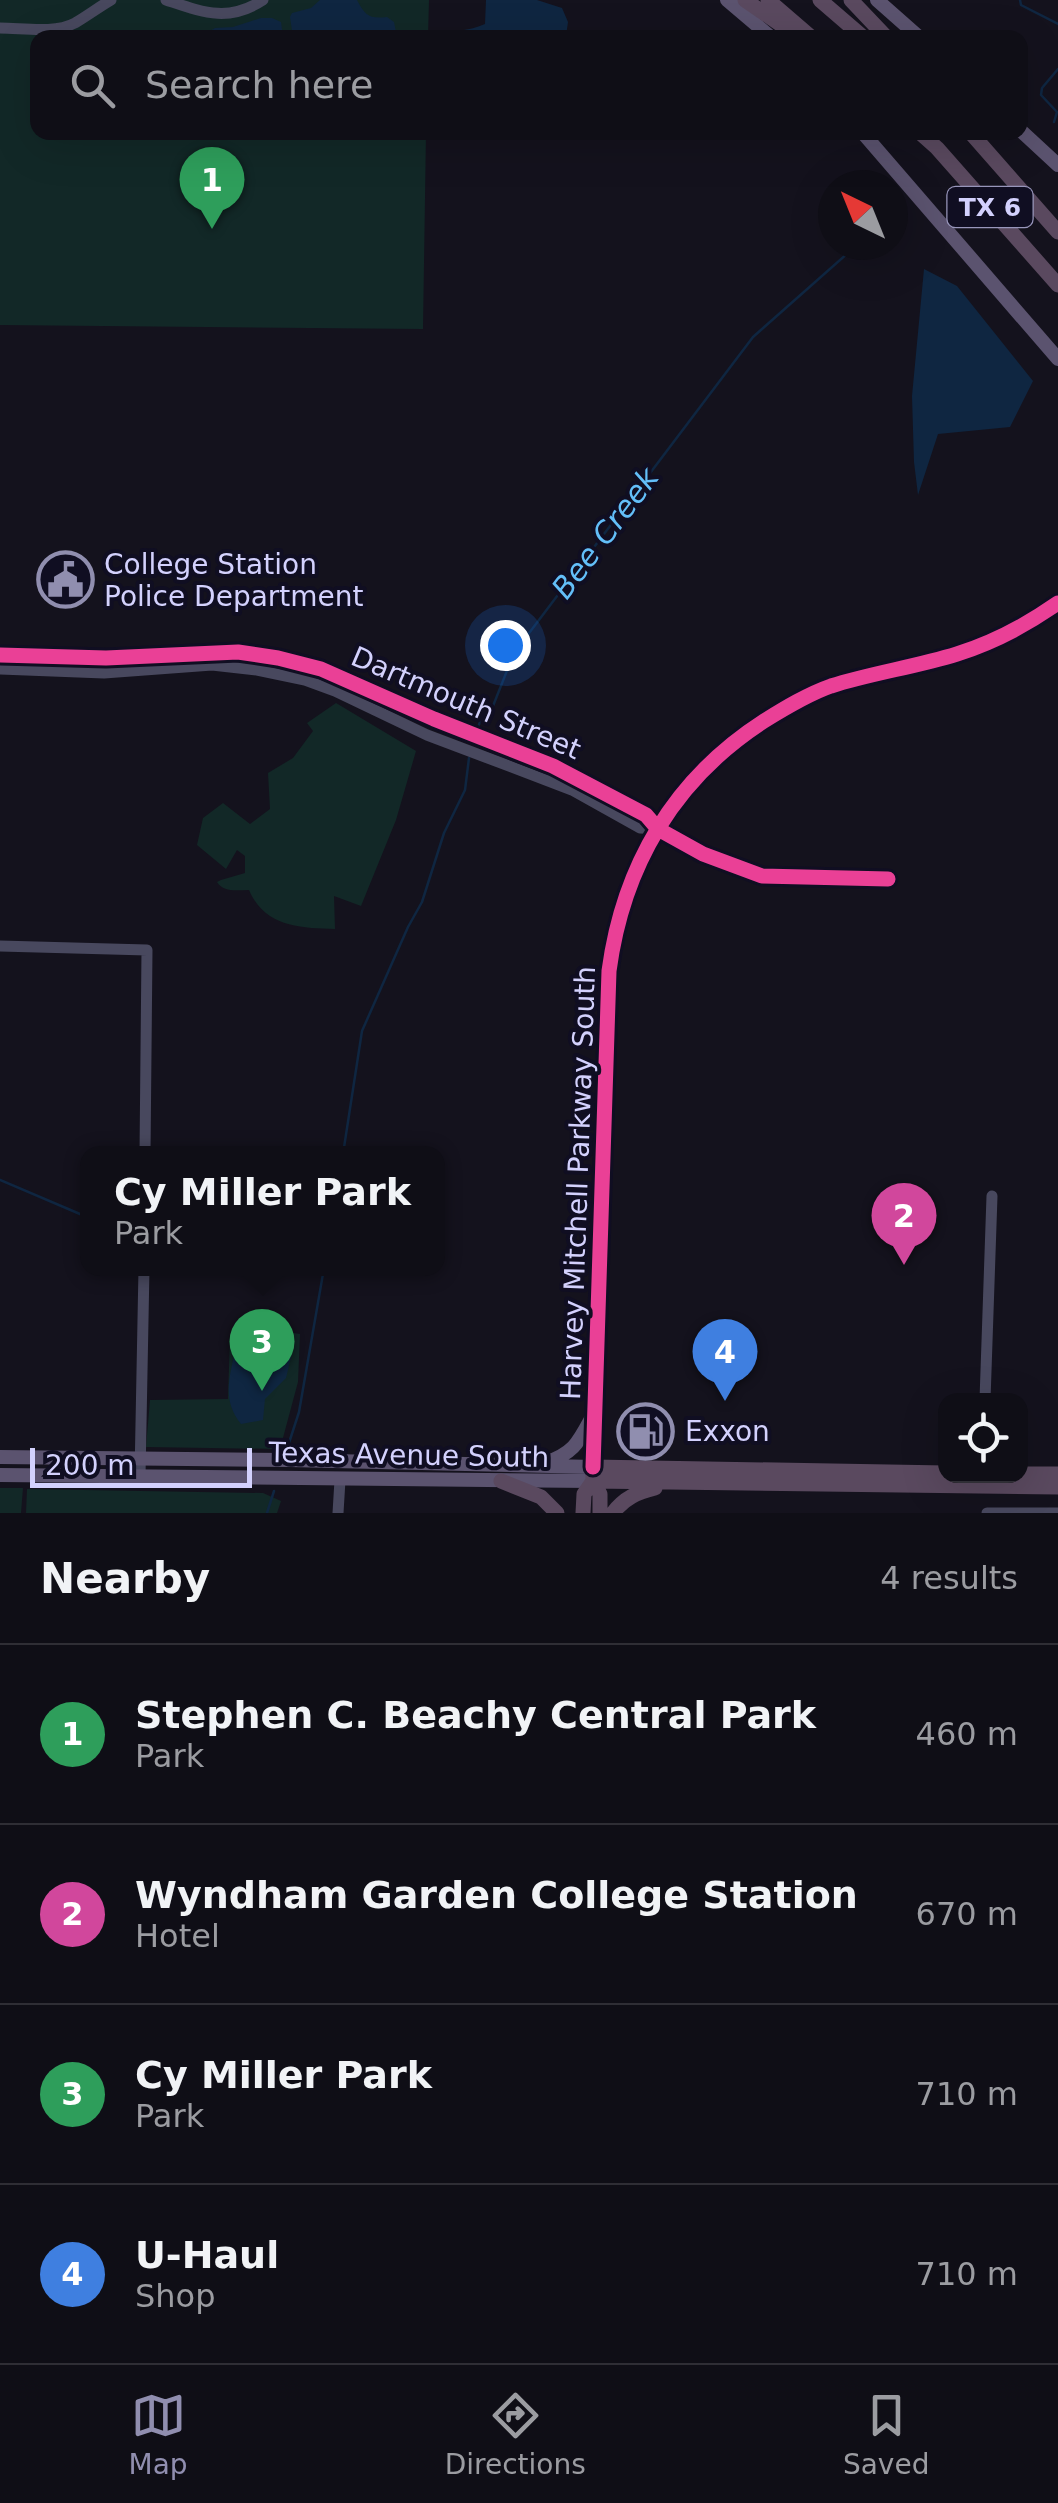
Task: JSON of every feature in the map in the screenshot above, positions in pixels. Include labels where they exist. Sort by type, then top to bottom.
[{"type":"highway","points":[[745,0],[788,30]]},
{"type":"highway","points":[[768,0],[803,30]]},
{"type":"highway","points":[[820,0],[855,30]]},
{"type":"highway","points":[[851,0],[879,30]]},
{"type":"highway","name":"TX 6","points":[[928,140],[1058,284]]},
{"type":"highway","name":"TX 6","points":[[977,140],[1058,232]]},
{"type":"highway","name":"Texas Avenue South","points":[[593,1474],[938,1473]]},
{"type":"highway","name":"Texas Avenue South","points":[[593,1474],[675,1482],[1058,1487]]},
{"type":"highway","name":"Harvey Mitchell Parkway South","points":[[583,1513],[584,1494],[593,1474]]},
{"type":"highway","name":"Harvey Mitchell Parkway South","points":[[593,1474],[600,1494],[600,1513]]},
{"type":"highway","points":[[1028,1474],[1058,1474]]},
{"type":"highway","points":[[501,1481],[541,1497],[557,1513]]},
{"type":"highway","points":[[613,1513],[633,1495],[675,1482]]},
{"type":"main road","points":[[727,0],[763,30]]},
{"type":"main road","points":[[876,0],[911,30]]},
{"type":"main road","points":[[1028,137],[1058,165]]},
{"type":"main road","points":[[869,140],[1058,358]]},
{"type":"main road","name":"Harvey Mitchell Parkway South","points":[[593,1474],[609,971],[621,907],[632,876],[687,787],[752,729],[827,688],[975,648],[1058,603]]},
{"type":"main road","points":[[536,1466],[573,1450],[595,1412]]},
{"type":"main road","name":"Texas Avenue South","points":[[0,1457],[536,1466],[593,1474]]},
{"type":"main road","points":[[272,1478],[284,1471],[325,1471],[338,1462]]},
{"type":"main road","points":[[340,1480],[342,1473],[350,1470],[380,1471],[394,1462]]},
{"type":"main road","name":"Texas Avenue South","points":[[0,1475],[501,1481],[593,1474]]},
{"type":"street","points":[[0,28],[66,27],[110,0]]},
{"type":"street","points":[[166,0],[215,14],[248,10],[263,0]]},
{"type":"street","name":"Dartmouth Street","points":[[0,655],[106,658],[238,652],[278,658],[321,669],[580,778],[646,816],[658,829],[710,857],[762,876],[888,879]]},
{"type":"street","name":"Dartmouth Street","points":[[0,669],[104,672],[212,666],[305,680],[427,735],[572,790],[640,828],[658,829]]},
{"type":"street","points":[[0,946],[147,950],[145,1146]]},
{"type":"street","points":[[985,1393],[992,1196]]},
{"type":"street","points":[[140,1476],[144,1276]]},
{"type":"street","points":[[338,1513],[340,1480]]},
{"type":"street","points":[[987,1513],[1058,1513]]},
{"type":"green space","points":[[0,0],[429,0],[428,30],[30,30],[30,140],[426,140],[423,329],[0,325]]},
{"type":"green space","points":[[336,703],[416,751],[396,820],[361,906],[334,896],[335,929],[297,926],[264,912],[249,890],[227,889],[217,882],[245,873],[245,856],[237,850],[226,869],[197,845],[203,818],[223,803],[250,824],[270,809],[268,773],[293,758],[313,731],[307,723]]},
{"type":"green space","points":[[275,1330],[300,1334],[298,1382],[280,1449],[146,1447],[150,1400],[228,1399],[230,1335]]},
{"type":"green space","points":[[0,1488],[23,1488],[21,1513],[0,1513]]},
{"type":"green space","points":[[27,1489],[263,1493],[281,1501],[277,1513],[26,1513]]},
{"type":"water","points":[[320,0],[357,0],[369,15],[394,22],[396,30],[292,30],[292,13],[311,8]]},
{"type":"water","points":[[486,0],[537,0],[562,8],[568,22],[567,30],[461,30],[485,24]]},
{"type":"water","points":[[272,18],[281,22],[282,30],[212,30]]},
{"type":"water","points":[[924,269],[957,286],[1033,381],[1010,427],[938,434],[918,495],[912,396]]},
{"type":"water","points":[[278,1335],[292,1353],[286,1378],[265,1399],[263,1420],[241,1424],[229,1396],[236,1347],[249,1339]]},
{"type":"waterway","name":"Bee Creek","points":[[1020,0],[1021,5],[1058,24]]},
{"type":"waterway","name":"Bee Creek","points":[[1054,122],[1057,112],[1041,95],[1058,69]]},
{"type":"waterway","name":"Bee Creek","points":[[477,732],[480,721],[493,706],[514,653],[753,337],[840,260]]},
{"type":"waterway","name":"Bee Creek","points":[[344,1146],[362,1031],[422,902],[444,833],[465,790],[469,758]]},
{"type":"waterway","points":[[0,1180],[80,1214]]},
{"type":"waterway","name":"Bee Creek","points":[[288,1446],[299,1412],[323,1276]]},
{"type":"waterway","name":"Bee Creek","points":[[267,1513],[274,1491]]},
{"type":"cycle path","points":[[593,1467],[609,971],[626,896],[640,861],[679,798],[704,770],[732,744],[788,706],[831,686],[970,650],[1058,603]]},
{"type":"cycle path","points":[[0,655],[106,658],[238,652],[278,658],[321,669],[553,766],[646,815],[658,829],[703,854],[762,876],[888,879]]},
{"type":"place","name":"Stephen C. Beachy Central Park","points":[[212,229]]},
{"type":"place","name":"College Station Police Department","points":[[65,580]]},
{"type":"place","name":"Wyndham Garden College Station","points":[[904,1265]]},
{"type":"place","name":"Cy Miller Park","points":[[262,1391]]},
{"type":"place","name":"U-Haul","points":[[725,1401]]},
{"type":"place","name":"Exxon","points":[[646,1431]]}]
